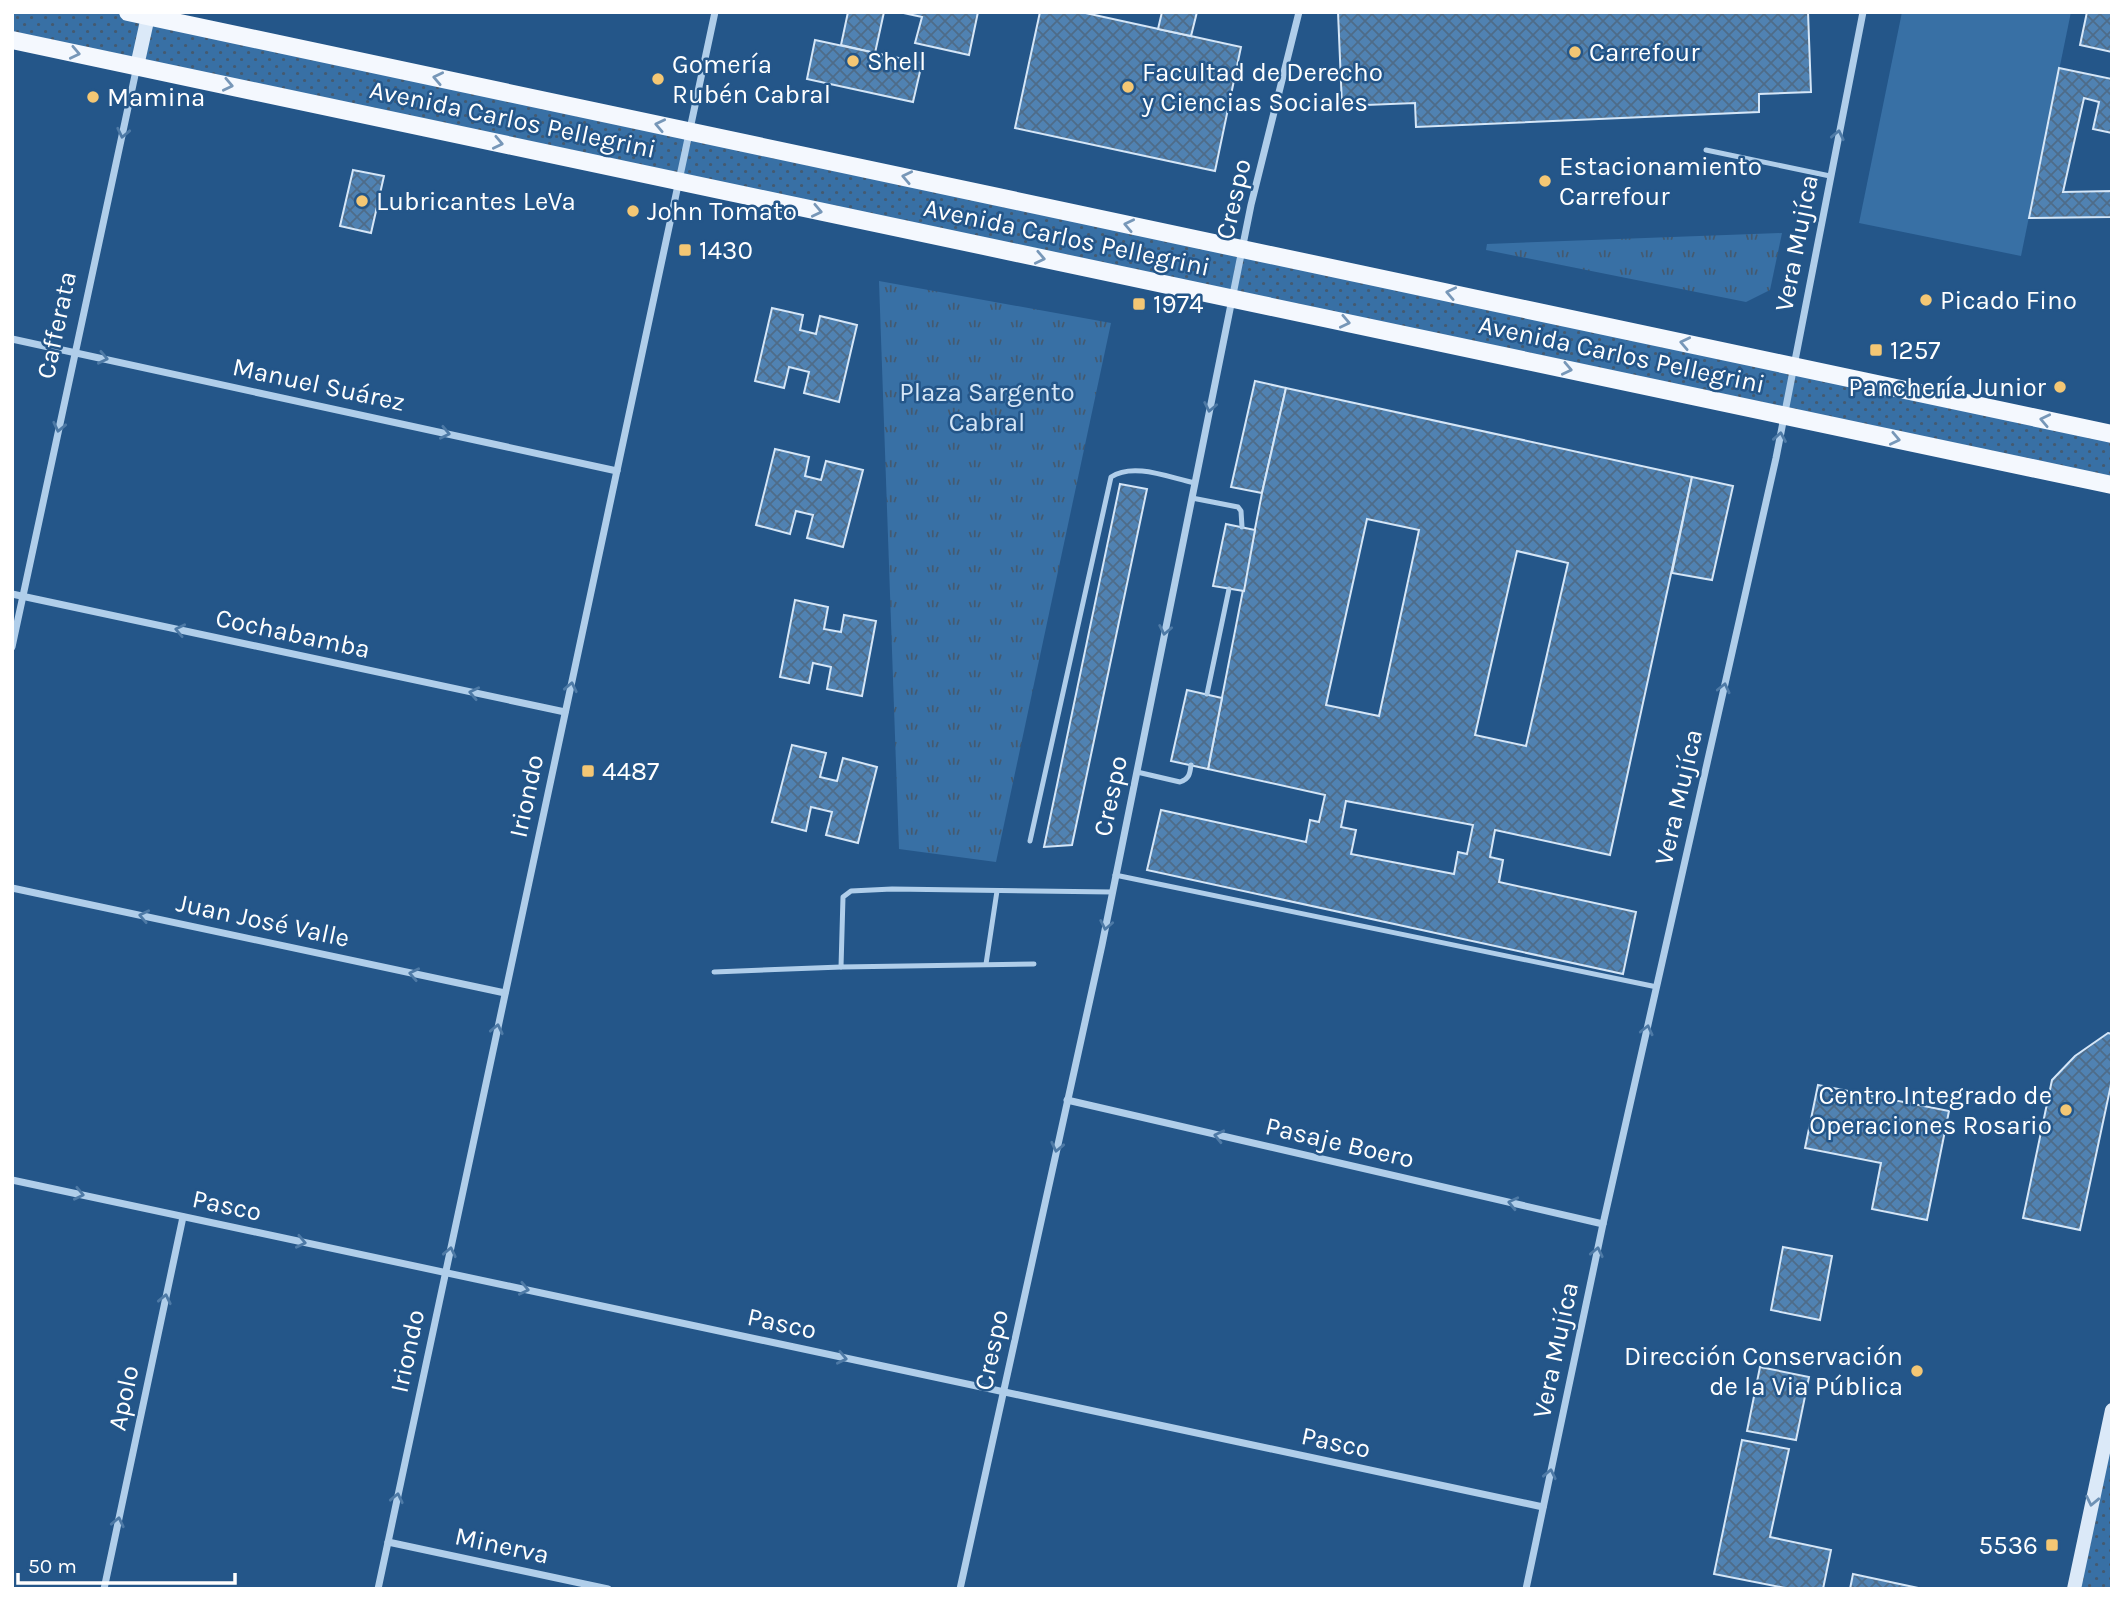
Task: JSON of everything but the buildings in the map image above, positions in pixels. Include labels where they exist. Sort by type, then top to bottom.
[{"type":"main road","name":"Avenida Carlos Pellegrini","points":[[128,12],[148,14],[2112,434]]},
{"type":"main road","name":"Cafferata","points":[[137,66],[148,14]]},
{"type":"main road","name":"Avenida Carlos Pellegrini","points":[[12,40],[2112,485]]},
{"type":"main road","points":[[2074,1589],[2112,1410]]},
{"type":"street","name":"Iriondo","points":[[378,1589],[715,12]]},
{"type":"street","name":"Crespo","points":[[960,1589],[1112,892],[1251,205],[1299,12]]},
{"type":"street","name":"Vera Mujíca","points":[[1526,1589],[1603,1224],[1773,471],[1863,12]]},
{"type":"street","name":"Cafferata","points":[[12,647],[137,66]]},
{"type":"street","name":"Manuel Suárez","points":[[12,339],[617,471]]},
{"type":"street","name":"Cochabamba","points":[[12,594],[565,712]]},
{"type":"street","name":"Juan José Valle","points":[[12,888],[505,993]]},
{"type":"street","name":"Pasaje Boero","points":[[1068,1100],[1603,1224]]},
{"type":"street","name":"Pasco","points":[[12,1180],[1543,1507]]},
{"type":"street","name":"Apolo","points":[[104,1589],[183,1217]]},
{"type":"street","name":"Minerva","points":[[388,1542],[608,1589]]},
{"type":"lane","points":[[1706,150],[1830,176]]},
{"type":"lane","points":[[1030,841],[1111,477],[1119,472],[1131,471],[1195,483]]},
{"type":"lane","points":[[1192,498],[1238,507],[1241,511],[1242,527]]},
{"type":"lane","points":[[1207,694],[1229,589]]},
{"type":"lane","points":[[1137,772],[1180,782],[1190,775],[1191,765]]},
{"type":"lane","points":[[1115,875],[1657,987]]},
{"type":"lane","points":[[841,967],[843,897],[851,891],[892,889],[1112,892]]},
{"type":"lane","points":[[986,964],[997,891]]},
{"type":"lane","points":[[713,972],[1034,964]]},
{"type":"green space","points":[[12,12],[128,12],[2112,434],[2112,485],[12,40]]},
{"type":"green space","points":[[1902,12],[2071,12],[2021,256],[1859,223]]},
{"type":"green space","points":[[1782,233],[1770,290],[1746,302],[1486,250],[1487,244]]},
{"type":"green space","name":"Plaza Sargento Cabral","points":[[879,281],[1111,323],[996,862],[899,849]]},
{"type":"green space","points":[[2112,1410],[2112,1589],[2074,1589]]},
{"type":"place","name":"Carrefour","points":[[1575,52]]},
{"type":"place","name":"Shell","points":[[853,61]]},
{"type":"place","name":"Gomería Rubén Cabral","points":[[658,79]]},
{"type":"place","name":"Facultad de Derecho y Ciencias Sociales","points":[[1128,87]]},
{"type":"place","name":"Mamina","points":[[93,97]]},
{"type":"place","name":"Estacionamiento Carrefour","points":[[1545,181]]},
{"type":"place","name":"Lubricantes LeVa","points":[[362,201]]},
{"type":"place","name":"John Tomato","points":[[633,211]]},
{"type":"place","name":"1430","points":[[685,250]]},
{"type":"place","name":"Picado Fino","points":[[1926,300]]},
{"type":"place","name":"1974","points":[[1139,304]]},
{"type":"place","name":"1257","points":[[1876,350]]},
{"type":"place","name":"Panchería Junior","points":[[2060,387]]},
{"type":"place","name":"4487","points":[[588,771]]},
{"type":"place","name":"Centro Integrado de Operaciones Rosario","points":[[2066,1110]]},
{"type":"place","name":"Dirección Conservación de la Via Pública","points":[[1917,1371]]},
{"type":"place","name":"5536","points":[[2052,1545]]}]
